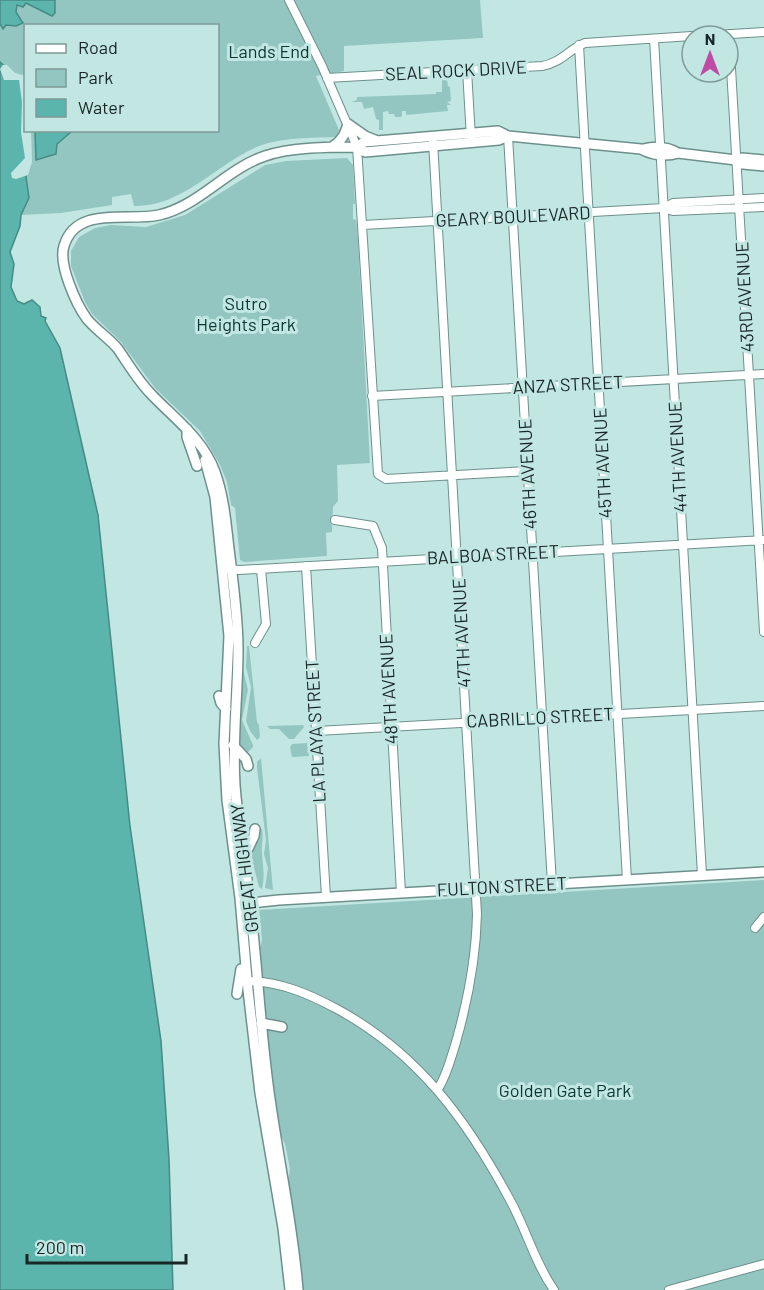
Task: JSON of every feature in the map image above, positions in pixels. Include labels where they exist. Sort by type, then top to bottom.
[{"type":"main road","points":[[330,148],[338,143],[345,134],[348,124],[365,136],[381,141]]},
{"type":"main road","points":[[433,141],[365,152],[357,147],[364,142],[502,139],[508,136],[641,149],[649,153],[661,151],[671,156],[678,153],[764,166]]},
{"type":"main road","name":"GREAT HIGHWAY","points":[[298,1290],[280,1140],[261,1023],[250,904],[236,799],[233,745],[238,648],[215,497],[202,449],[187,429],[151,395],[114,344],[90,323],[63,265],[62,252],[67,238],[75,227],[92,220],[151,217],[170,211],[264,156],[283,152],[357,147]]},
{"type":"main road","points":[[736,160],[742,158],[764,160]]},
{"type":"main road","points":[[187,429],[187,437],[197,466]]},
{"type":"main road","name":"GREAT HIGHWAY","points":[[227,569],[229,642],[226,788],[253,1038],[277,1194],[275,1207],[280,1228]]},
{"type":"main road","points":[[219,696],[226,709]]},
{"type":"main road","points":[[233,745],[246,759],[248,766]]},
{"type":"main road","points":[[244,857],[255,829]]},
{"type":"main road","name":"FULTON STREET","points":[[240,908],[268,901],[326,897],[764,872]]},
{"type":"main road","points":[[237,994],[243,943]]},
{"type":"main road","points":[[253,1038],[261,1023],[282,1027]]},
{"type":"main road","points":[[266,1128],[280,1140]]},
{"type":"main road","points":[[280,1228],[286,1223],[287,1199]]},
{"type":"main road","points":[[280,1228],[286,1228],[290,1233],[295,1256]]},
{"type":"main road","points":[[280,1228],[290,1290]]},
{"type":"street","points":[[289,0],[357,147],[376,469],[379,477],[386,479],[528,471]]},
{"type":"street","points":[[740,33],[764,32]]},
{"type":"street","points":[[579,45],[590,42],[680,37]]},
{"type":"street","name":"44TH AVENUE","points":[[654,39],[702,875]]},
{"type":"street","name":"SEAL ROCK DRIVE","points":[[327,78],[552,64],[579,45]]},
{"type":"street","name":"45TH AVENUE","points":[[579,45],[627,880]]},
{"type":"street","points":[[467,70],[471,138]]},
{"type":"street","name":"43RD AVENUE","points":[[732,84],[761,540],[764,632]]},
{"type":"street","name":"46TH AVENUE","points":[[508,136],[552,884]]},
{"type":"street","name":"47TH AVENUE","points":[[433,141],[476,888],[476,933],[468,994],[453,1052],[438,1089]]},
{"type":"street","name":"GEARY BOULEVARD","points":[[664,208],[673,203],[764,198]]},
{"type":"street","name":"GEARY BOULEVARD","points":[[363,225],[664,208],[673,211],[764,207]]},
{"type":"street","name":"ANZA STREET","points":[[372,396],[764,374]]},
{"type":"street","name":"48TH AVENUE","points":[[335,520],[374,527],[382,548],[401,893]]},
{"type":"street","name":"BALBOA STREET","points":[[227,569],[261,569],[761,540]]},
{"type":"street","name":"LA PLAYA STREET","points":[[306,566],[326,897]]},
{"type":"street","points":[[255,643],[266,624],[261,569]]},
{"type":"street","name":"CABRILLO STREET","points":[[317,731],[764,706]]},
{"type":"street","points":[[247,981],[293,988],[342,1012],[396,1048],[438,1089],[466,1127],[501,1182],[554,1290]]},
{"type":"street","points":[[669,1290],[764,1264]]},
{"type":"green space","name":"Lands End","points":[[55,0],[480,0],[483,38],[344,46],[344,71],[316,76],[339,130],[338,137],[288,139],[259,146],[184,192],[168,200],[152,204],[134,206],[131,194],[112,197],[112,205],[61,213],[21,215],[29,198],[26,177],[28,132],[219,132],[219,24],[24,24],[24,90],[14,75],[0,62],[0,24],[3,28],[6,25],[16,26],[23,21],[16,12],[16,7],[26,3],[49,13],[55,13]]},
{"type":"green space","points":[[442,80],[447,80],[450,87],[451,101],[447,102],[451,105],[447,105],[448,111],[406,115],[406,111],[402,111],[401,117],[395,117],[388,111],[383,112],[383,130],[379,130],[379,120],[376,119],[373,107],[364,109],[362,102],[351,102],[357,100],[357,97],[436,94],[436,92],[442,92]]},
{"type":"green space","name":"Sutro Heights Park","points":[[347,158],[353,165],[355,204],[353,204],[353,219],[356,220],[358,239],[370,463],[337,465],[338,501],[333,507],[332,532],[326,533],[327,556],[244,562],[240,560],[235,508],[231,505],[227,482],[220,465],[200,431],[155,388],[121,342],[92,314],[71,266],[71,251],[79,237],[95,228],[111,225],[146,227],[185,215],[265,165],[286,161]]},
{"type":"green space","points":[[243,645],[243,669],[248,690],[242,720],[253,745],[248,752],[243,752],[237,744]]},
{"type":"green space","points":[[247,646],[249,646],[259,725],[260,737],[257,740],[246,721],[251,687],[246,667]]},
{"type":"green space","points":[[303,725],[304,727],[294,739],[289,739],[279,729],[270,729],[267,726]]},
{"type":"green space","points":[[308,743],[309,756],[292,757],[290,747],[292,744]]},
{"type":"green space","points":[[261,758],[273,890],[265,888],[268,868],[264,854],[266,840],[257,768],[257,762]]},
{"type":"green space","points":[[257,829],[262,829],[263,832],[262,889],[259,887],[250,852]]},
{"type":"green space","name":"Golden Gate Park","points":[[764,880],[764,1290],[303,1290],[288,1182],[290,1169],[285,1144],[280,1133],[273,1086],[263,994],[259,910]]},
{"type":"water","points":[[0,0],[55,0],[55,13],[52,16],[26,3],[23,7],[17,5],[16,12],[23,23],[16,26],[6,25],[3,29],[0,24]]},
{"type":"water","points":[[0,62],[14,75],[22,77],[24,132],[27,132],[28,169],[26,177],[29,198],[21,215],[20,226],[10,252],[14,264],[11,287],[17,301],[24,304],[32,300],[40,307],[41,316],[46,318],[45,321],[60,348],[98,515],[130,826],[161,1041],[169,1159],[173,1290],[0,1290]]},
{"type":"water","points":[[35,132],[71,132],[57,144],[56,154],[36,160]]},
{"type":"pier","points":[[3,65],[7,65],[15,73],[24,75],[24,132],[31,132],[32,162],[28,175],[16,179],[12,178],[11,173],[25,158],[21,132],[22,102],[19,80],[4,80],[0,69]]}]
